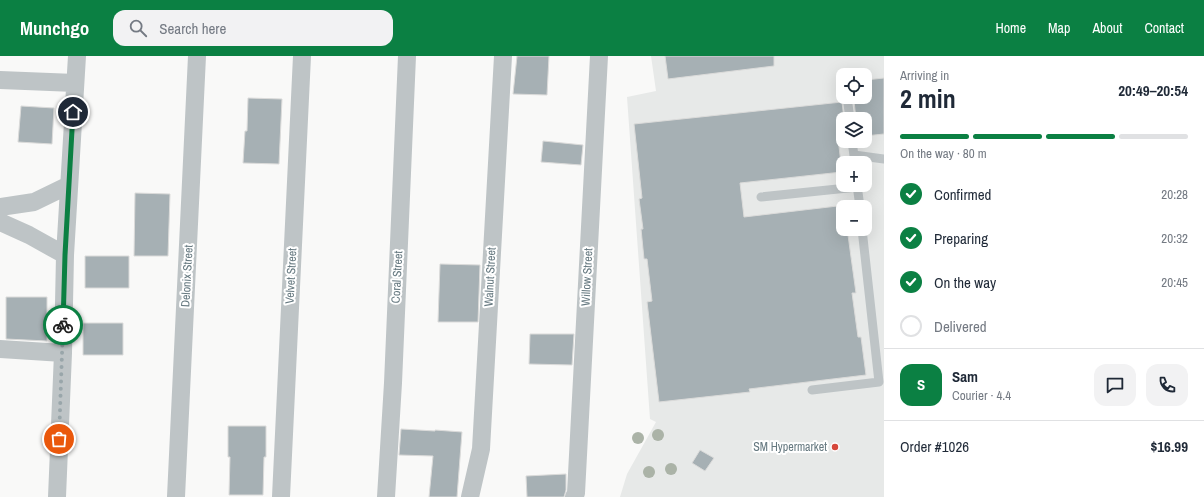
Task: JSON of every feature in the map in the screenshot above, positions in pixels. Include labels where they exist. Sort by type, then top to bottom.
[{"type":"street","points":[[57,497],[68,185],[77,56]]},
{"type":"street","name":"Delonix Street","points":[[176,497],[197,56]]},
{"type":"street","name":"Velvet Street","points":[[281,497],[302,56]]},
{"type":"street","name":"Coral Street","points":[[386,497],[393,376],[407,56]]},
{"type":"street","name":"Walnut Street","points":[[470,497],[480,449],[503,56]]},
{"type":"street","name":"Willow Street","points":[[574,497],[576,493],[599,56]]},
{"type":"street","points":[[0,80],[75,83]]},
{"type":"street","points":[[0,207],[34,202],[68,185]]},
{"type":"street","points":[[0,222],[29,235],[65,255]]},
{"type":"street","points":[[0,349],[63,353]]},
{"type":"lane","points":[[872,159],[884,159]]},
{"type":"lane","points":[[761,197],[836,188]]},
{"type":"lane","points":[[812,390],[879,382],[863,236]]},
{"type":"shaded area","points":[[651,56],[884,56],[884,497],[620,497],[627,474],[656,422],[650,419],[627,97],[656,91]]},
{"type":"building","points":[[517,56],[549,56],[547,95],[513,94]]},
{"type":"building","points":[[665,56],[774,56],[774,66],[668,79]]},
{"type":"building","points":[[884,78],[884,134],[872,135],[872,112],[855,112],[854,104],[872,104],[872,79]]},
{"type":"building","points":[[248,98],[282,99],[279,164],[243,163],[245,131],[247,131]]},
{"type":"building","points":[[836,103],[836,104],[842,104],[843,112],[836,112],[836,148],[839,148],[840,156],[836,156],[836,173],[740,183],[744,217],[836,206],[836,236],[848,236],[856,293],[852,293],[858,337],[861,337],[866,375],[749,389],[750,392],[659,402],[647,302],[652,301],[647,259],[644,259],[641,229],[643,229],[639,199],[642,198],[634,124]]},
{"type":"building","points":[[21,106],[54,108],[52,144],[18,142]]},
{"type":"building","points":[[543,141],[583,145],[581,165],[541,162]]},
{"type":"building","points":[[135,193],[170,194],[168,256],[134,256]]},
{"type":"building","points":[[85,256],[129,256],[129,288],[85,288]]},
{"type":"building","points":[[440,264],[480,265],[478,322],[438,322]]},
{"type":"building","points":[[6,297],[47,297],[47,341],[6,339]]},
{"type":"building","points":[[83,323],[123,323],[123,355],[83,355]]},
{"type":"building","points":[[530,334],[574,334],[572,365],[529,364]]},
{"type":"building","points":[[228,426],[266,426],[266,457],[264,457],[263,495],[229,495],[230,457],[228,457]]},
{"type":"building","points":[[401,429],[462,432],[457,497],[429,497],[433,456],[399,455]]},
{"type":"building","points":[[700,450],[714,458],[705,471],[692,463]]},
{"type":"building","points":[[566,474],[566,490],[564,497],[527,497],[526,476]]},
{"type":"way so far","points":[[59,439],[63,325]]},
{"type":"place","name":"SM Hypermarket","points":[[835,447]]},
{"type":"route","points":[[63,325],[68,185],[73,112]]}]
